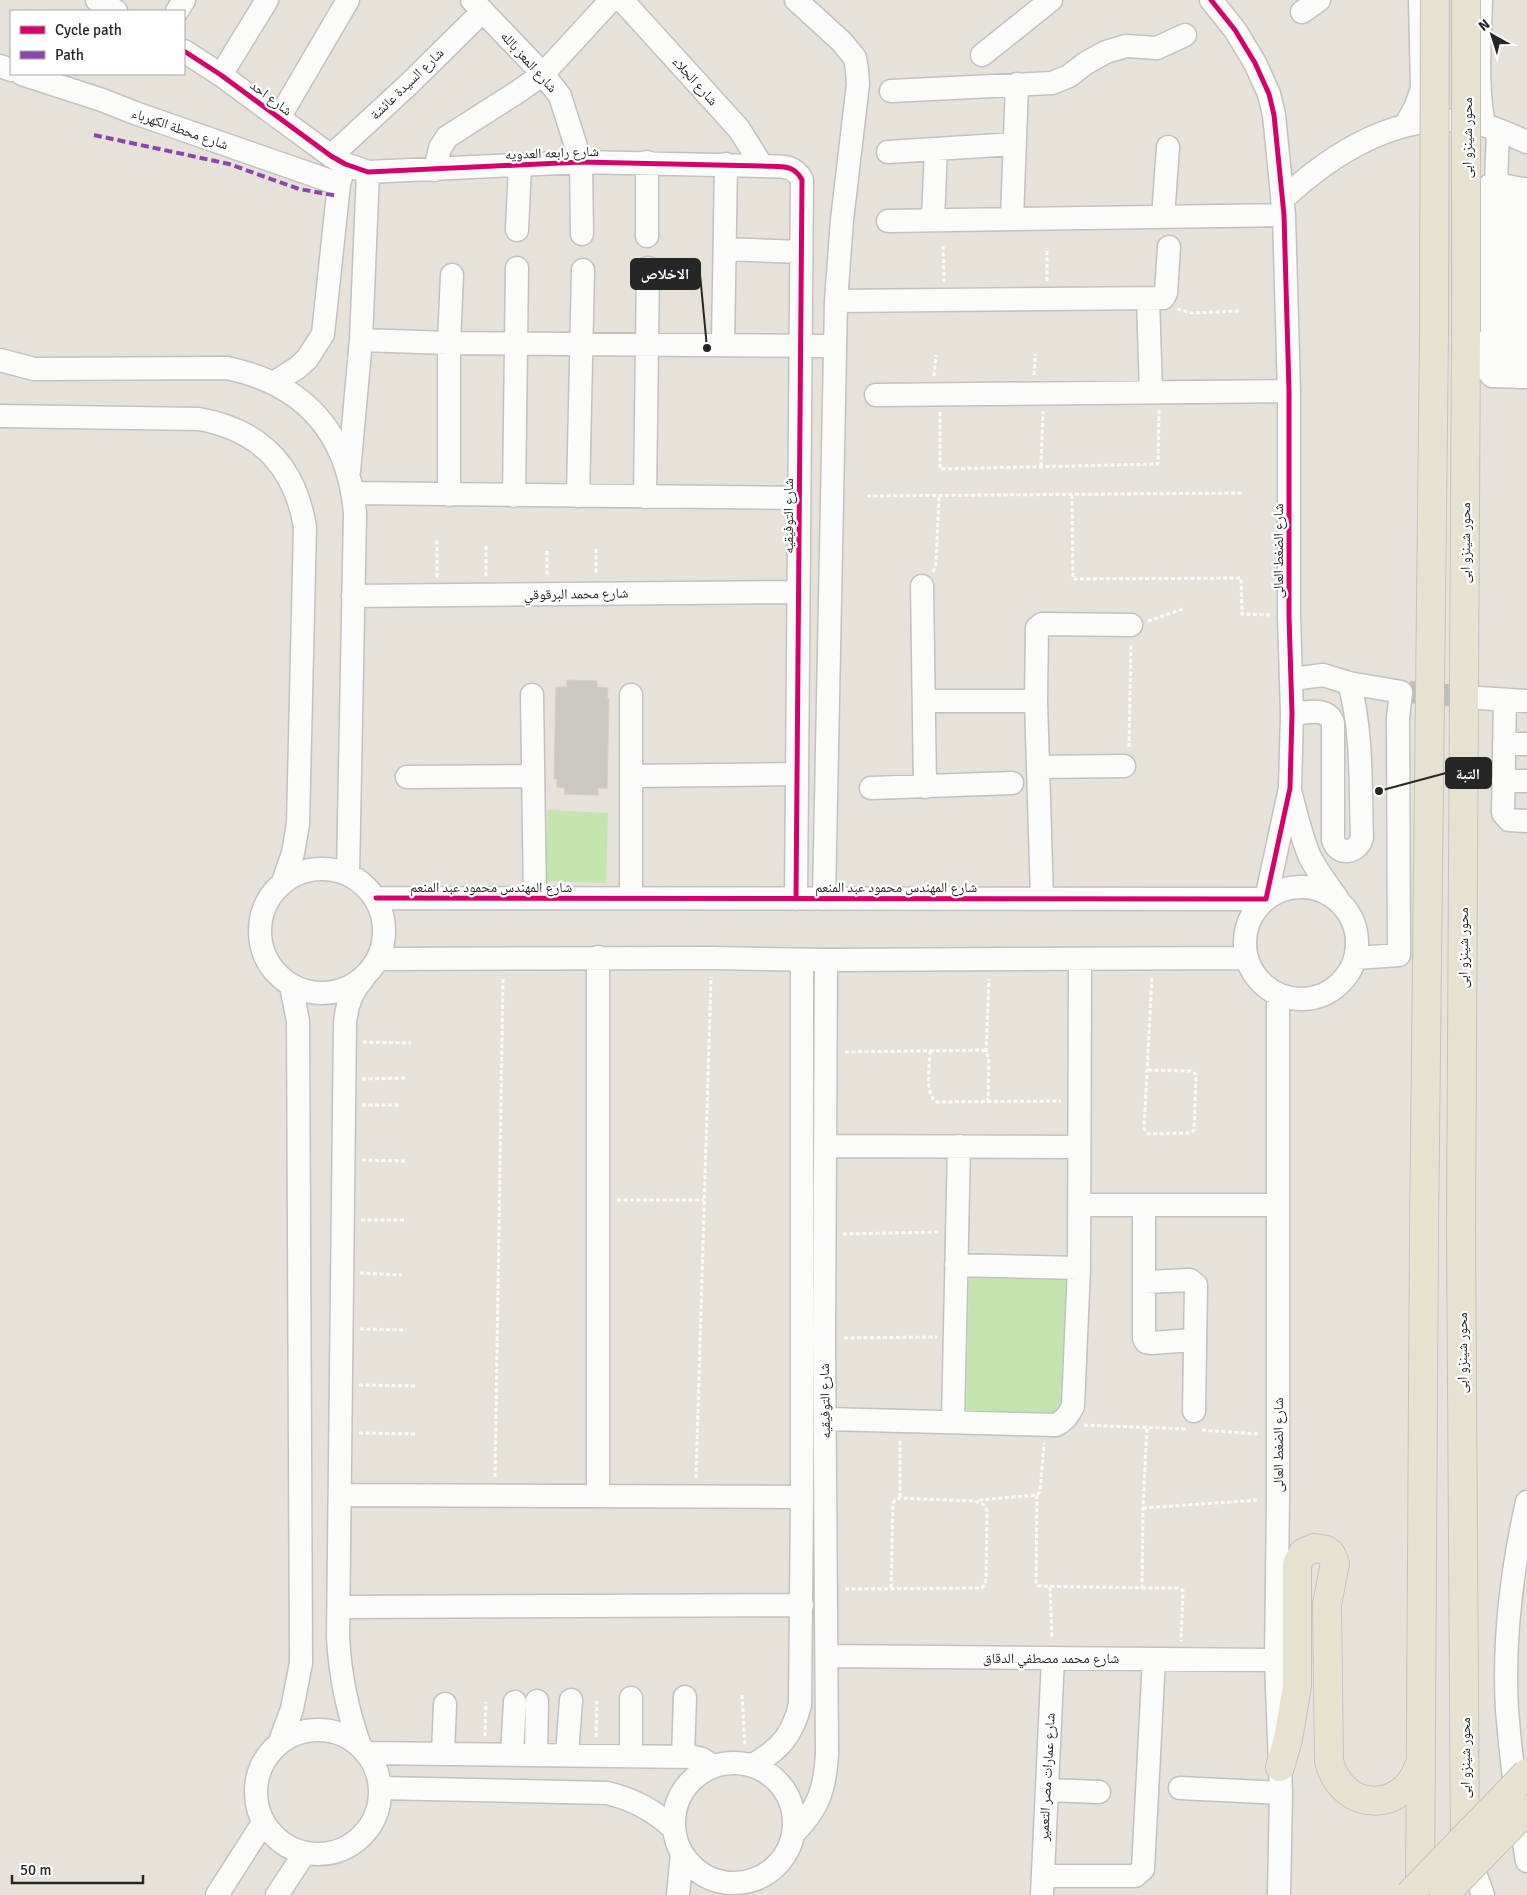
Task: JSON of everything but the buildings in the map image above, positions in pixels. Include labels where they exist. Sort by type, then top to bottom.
[{"type":"main road","points":[[1420,1895],[1424,1239],[1434,335],[1425,0]]},
{"type":"main road","name":"محور شينزو ابى","points":[[1463,1895],[1465,1845],[1461,1218],[1466,332],[1480,0]]},
{"type":"main road","points":[[1280,1767],[1288,1740],[1298,1686],[1297,1564],[1303,1553],[1314,1548],[1320,1548],[1331,1554],[1335,1564],[1329,1590],[1326,1619],[1329,1761],[1336,1779],[1342,1787],[1358,1798],[1377,1801],[1397,1795],[1412,1782],[1420,1763]]},
{"type":"main road","points":[[1409,1895],[1527,1773]]},
{"type":"main road","points":[[1444,1895],[1527,1810]]},
{"type":"street","points":[[97,0],[114,10]]},
{"type":"street","points":[[221,75],[268,0]]},
{"type":"street","points":[[279,118],[348,0]]},
{"type":"street","points":[[435,170],[440,148],[447,137],[543,74],[611,0]]},
{"type":"street","name":"شارع الجلاء","points":[[622,0],[738,129],[762,166]]},
{"type":"street","points":[[796,0],[842,42],[855,58],[858,84],[842,220],[836,301],[824,899]]},
{"type":"street","name":"شارع الضغط العالى","points":[[1211,0],[1235,30],[1255,63],[1269,94],[1274,114],[1283,208],[1288,391],[1289,616],[1292,714],[1290,788],[1266,899]]},
{"type":"street","points":[[1405,126],[1416,106],[1422,88],[1425,0],[1480,0],[1480,88],[1491,128],[1514,187],[1515,376],[1492,376],[1488,372],[1484,361],[1487,190],[1490,185],[1514,187]]},
{"type":"street","points":[[982,55],[1046,2]]},
{"type":"street","name":"شارع المعز بالله","points":[[477,5],[543,74],[560,96],[581,162],[582,234]]},
{"type":"street","name":"شارع السيدة عائشة","points":[[338,168],[477,5]]},
{"type":"street","points":[[891,92],[1052,83],[1061,80],[1095,57],[1106,52],[1126,46],[1157,48],[1185,34]]},
{"type":"street","name":"شارع احد","points":[[185,52],[221,75],[279,118],[338,168]]},
{"type":"street","name":"شارع محطة الكهرباء","points":[[25,75],[102,100],[135,113],[338,168]]},
{"type":"street","points":[[1012,219],[1017,84]]},
{"type":"street","points":[[888,220],[1163,217],[1283,208],[1312,174],[1346,150],[1384,132],[1405,126],[1454,120],[1491,128],[1527,142]]},
{"type":"street","points":[[888,152],[1014,144]]},
{"type":"street","points":[[1163,217],[1168,148]]},
{"type":"street","points":[[933,220],[936,149]]},
{"type":"street","name":"شارع رابعه العدويه","points":[[338,168],[368,172],[581,162],[762,166]]},
{"type":"street","points":[[647,162],[648,236]]},
{"type":"street","points":[[724,345],[726,164]]},
{"type":"street","points":[[517,230],[520,165]]},
{"type":"street","name":"شارع التوفيقيه","points":[[762,166],[790,167],[797,171],[802,180],[796,899]]},
{"type":"street","points":[[275,382],[298,368],[307,359],[323,334],[338,168]]},
{"type":"street","points":[[348,874],[355,513],[351,484],[361,340],[368,172]]},
{"type":"street","points":[[836,301],[1155,298],[1166,293],[1170,247]]},
{"type":"street","points":[[725,249],[801,252]]},
{"type":"street","points":[[514,496],[516,268]]},
{"type":"street","points":[[645,497],[648,268]]},
{"type":"street","points":[[578,496],[583,270]]},
{"type":"street","points":[[449,495],[449,343],[452,275]]},
{"type":"street","points":[[1155,298],[1155,392]]},
{"type":"street","points":[[361,340],[449,343],[835,346]]},
{"type":"street","points":[[0,360],[34,369],[227,368],[275,382],[296,397],[323,423],[334,439],[351,484]]},
{"type":"street","points":[[876,395],[1288,391]]},
{"type":"street","points":[[0,416],[199,419],[215,422],[238,430],[260,443],[272,454],[291,480],[302,511],[305,527],[298,824],[293,853],[283,882]]},
{"type":"street","points":[[351,484],[449,495],[799,498]]},
{"type":"street","points":[[922,586],[925,787]]},
{"type":"street","name":"شارع محمد البرقوقي","points":[[353,596],[798,592]]},
{"type":"street","points":[[1042,899],[1036,701],[1036,631],[1039,625],[1131,625]]},
{"type":"street","points":[[1292,679],[1323,674],[1349,683],[1405,692],[1398,718],[1399,955],[1356,958]]},
{"type":"street","points":[[1292,714],[1320,712],[1332,718],[1333,840],[1337,848],[1345,852],[1354,850],[1358,847],[1362,838],[1358,732],[1355,707],[1349,683]]},
{"type":"street","points":[[532,695],[535,898]]},
{"type":"street","points":[[631,695],[631,898]]},
{"type":"street","points":[[1479,698],[1516,701],[1504,744],[1504,816],[1512,821],[1527,821]]},
{"type":"street","points":[[924,701],[1036,701]]},
{"type":"street","points":[[1504,744],[1527,744]]},
{"type":"street","points":[[1038,767],[1124,766]]},
{"type":"street","points":[[631,776],[797,774]]},
{"type":"street","points":[[407,777],[533,776]]},
{"type":"street","points":[[1503,781],[1527,781]]},
{"type":"street","points":[[871,788],[1012,783]]},
{"type":"street","name":"شارع الضغط العالى","points":[[1290,788],[1303,840],[1310,856],[1319,873],[1340,902]]},
{"type":"street","points":[[363,979],[346,989],[328,994],[309,992],[291,986],[277,975],[267,961],[261,945],[259,928],[263,911],[270,895],[283,882],[294,875],[321,868],[348,874],[359,880],[376,898],[382,912],[385,928],[384,944],[378,959],[363,979],[356,986],[346,1012],[340,1432],[339,1647],[341,1676],[351,1721],[363,1750],[378,1776],[380,1788],[379,1805],[373,1820],[364,1834],[352,1845],[337,1852],[320,1855],[304,1854],[288,1847],[274,1837],[263,1823],[256,1802],[257,1781],[265,1760],[279,1744],[292,1736],[306,1731],[335,1732],[348,1738],[363,1750],[443,1754],[683,1757],[702,1759],[714,1766]]},
{"type":"street","points":[[1308,887],[1320,889],[1340,902],[1348,911],[1355,928],[1358,946],[1356,958],[1351,969],[1336,988],[1326,994],[1302,1000],[1290,999],[1270,990],[1258,980],[1250,968],[1246,958],[1244,940],[1246,930],[1253,913],[1266,899],[1285,889],[1308,887]]},
{"type":"street","name":"شارع المهندس محمود عبد المنعم","points":[[376,898],[1266,899]]},
{"type":"street","points":[[378,959],[503,957],[802,960],[1246,958]]},
{"type":"street","points":[[598,958],[598,1495]]},
{"type":"street","points":[[826,1419],[1051,1425],[1065,1420],[1073,1406],[1080,1205],[1080,959]]},
{"type":"street","name":"شارع التوفيقيه","points":[[749,1764],[779,1746],[789,1734],[796,1720],[800,1705],[802,1605],[802,960]]},
{"type":"street","name":"شارع التوفيقيه","points":[[795,1832],[808,1819],[817,1804],[826,1771],[827,1590],[824,1338],[826,960]]},
{"type":"street","points":[[279,1744],[292,1709],[301,1663],[298,1034],[297,1009],[291,986]]},
{"type":"street","name":"شارع الضغط العالى","points":[[1278,995],[1278,1499],[1276,1660],[1281,1793],[1279,1895]]},
{"type":"street","points":[[803,1052],[825,1052]]},
{"type":"street","points":[[825,1146],[1079,1147]]},
{"type":"street","points":[[953,1421],[959,1146]]},
{"type":"street","points":[[1080,1205],[1278,1204]]},
{"type":"street","points":[[1144,1205],[1145,1340],[1152,1343],[1194,1340]]},
{"type":"street","points":[[956,1265],[1079,1268]]},
{"type":"street","points":[[1145,1282],[1190,1280],[1195,1283],[1194,1411]]},
{"type":"street","points":[[340,1495],[802,1497]]},
{"type":"street","points":[[1527,1502],[1514,1569],[1510,1610],[1507,1709],[1520,1820],[1527,1861]]},
{"type":"street","points":[[339,1607],[802,1605]]},
{"type":"street","name":"شارع محمد مصطفي الدقاق","points":[[827,1656],[1276,1660]]},
{"type":"street","name":"شارع عمارات مصر التعمير","points":[[1043,1885],[1052,1658]]},
{"type":"street","points":[[1043,1885],[1135,1876],[1143,1870],[1154,1659]]},
{"type":"street","points":[[683,1757],[685,1697]]},
{"type":"street","points":[[631,1698],[631,1756]]},
{"type":"street","points":[[567,1755],[571,1700]]},
{"type":"street","points":[[536,1755],[537,1701]]},
{"type":"street","points":[[512,1754],[514,1702]]},
{"type":"street","points":[[443,1754],[445,1704]]},
{"type":"street","points":[[730,1762],[749,1764],[768,1772],[781,1784],[790,1798],[795,1815],[795,1832],[787,1852],[774,1869],[751,1887],[741,1883],[727,1883],[714,1880],[701,1873],[690,1864],[682,1853],[674,1829],[677,1803],[683,1791],[696,1776],[714,1766],[730,1762]]},
{"type":"street","points":[[380,1788],[607,1793],[620,1796],[647,1808],[674,1829]]},
{"type":"street","points":[[1180,1788],[1281,1793]]},
{"type":"street","points":[[1047,1790],[1099,1792]]},
{"type":"street","points":[[217,1895],[263,1823]]},
{"type":"street","points":[[1465,1845],[1482,1895]]},
{"type":"street","points":[[678,1895],[682,1853]]},
{"type":"street","points":[[278,1895],[304,1854]]},
{"type":"path","points":[[943,246],[944,300]]},
{"type":"path","points":[[1047,248],[1047,300]]},
{"type":"path","points":[[1155,298],[1181,311],[1192,313],[1239,311]]},
{"type":"path","points":[[939,394],[940,469],[1158,464],[1155,392]]},
{"type":"path","points":[[1041,466],[1044,393]]},
{"type":"path","points":[[867,496],[1242,493]]},
{"type":"path","points":[[1072,495],[1073,579],[1241,578],[1242,614],[1289,616]]},
{"type":"path","points":[[922,586],[928,580],[936,564],[939,496]]},
{"type":"path","points":[[437,539],[437,595]]},
{"type":"path","points":[[485,594],[486,545]]},
{"type":"path","points":[[596,549],[597,594]]},
{"type":"path","points":[[1124,766],[1128,761],[1131,625],[1183,609]]},
{"type":"path","points":[[494,1495],[503,957]]},
{"type":"path","points":[[696,1496],[712,958]]},
{"type":"path","points":[[988,1102],[989,1057],[986,1052],[990,958]]},
{"type":"path","points":[[1148,1070],[1190,1071],[1196,1074],[1194,1130],[1191,1133],[1149,1134],[1145,1131],[1144,1127],[1153,959]]},
{"type":"path","points":[[345,1041],[411,1043]]},
{"type":"path","points":[[825,1052],[980,1050],[986,1052]]},
{"type":"path","points":[[930,1051],[929,1090],[933,1100],[937,1102],[1079,1101]]},
{"type":"path","points":[[344,1079],[405,1078]]},
{"type":"path","points":[[344,1106],[399,1105]]},
{"type":"path","points":[[344,1159],[406,1161]]},
{"type":"path","points":[[597,1200],[704,1200]]},
{"type":"path","points":[[343,1220],[407,1220]]},
{"type":"path","points":[[825,1234],[957,1231]]},
{"type":"path","points":[[342,1272],[402,1275]]},
{"type":"path","points":[[342,1329],[406,1330]]},
{"type":"path","points":[[824,1338],[955,1337]]},
{"type":"path","points":[[341,1385],[416,1386]]},
{"type":"path","points":[[899,1420],[900,1498]]},
{"type":"path","points":[[1180,1659],[1183,1591],[1179,1588],[1040,1587],[1036,1583],[1037,1494],[1040,1489],[1051,1425],[1147,1426],[1278,1435]]},
{"type":"path","points":[[1142,1588],[1147,1426]]},
{"type":"path","points":[[340,1432],[416,1434]]},
{"type":"path","points":[[891,1588],[893,1503],[896,1498],[975,1500],[1037,1494]]},
{"type":"path","points":[[1143,1508],[1278,1499]]},
{"type":"path","points":[[827,1590],[891,1588],[976,1589],[984,1586],[986,1579],[987,1512],[984,1505],[975,1500]]},
{"type":"path","points":[[1050,1587],[1052,1658]]},
{"type":"path","points":[[742,1695],[749,1764]]},
{"type":"path","points":[[595,1755],[597,1701]]},
{"type":"path","points":[[484,1754],[486,1702]]},
{"type":"green space","points":[[548,810],[608,813],[606,883],[545,881]]},
{"type":"green space","points":[[969,1273],[1066,1274],[1063,1413],[966,1411]]},
{"type":"tunnel","points":[[1409,692],[1479,698]]},
{"type":"marked path","points":[[94,135],[229,164],[299,189],[338,196]]},
{"type":"cycle path","points":[[376,898],[1266,899],[1290,788],[1292,714],[1289,616],[1289,391],[1284,215],[1274,115],[1269,94],[1255,63],[1235,30],[1211,0]]},
{"type":"cycle path","points":[[185,52],[221,75],[331,156],[345,164],[368,172],[581,162],[780,166],[790,168],[802,180],[796,899]]},
{"type":"place","name":"الاخلاص","points":[[707,348]]},
{"type":"place","name":"التبة","points":[[1379,791]]}]
